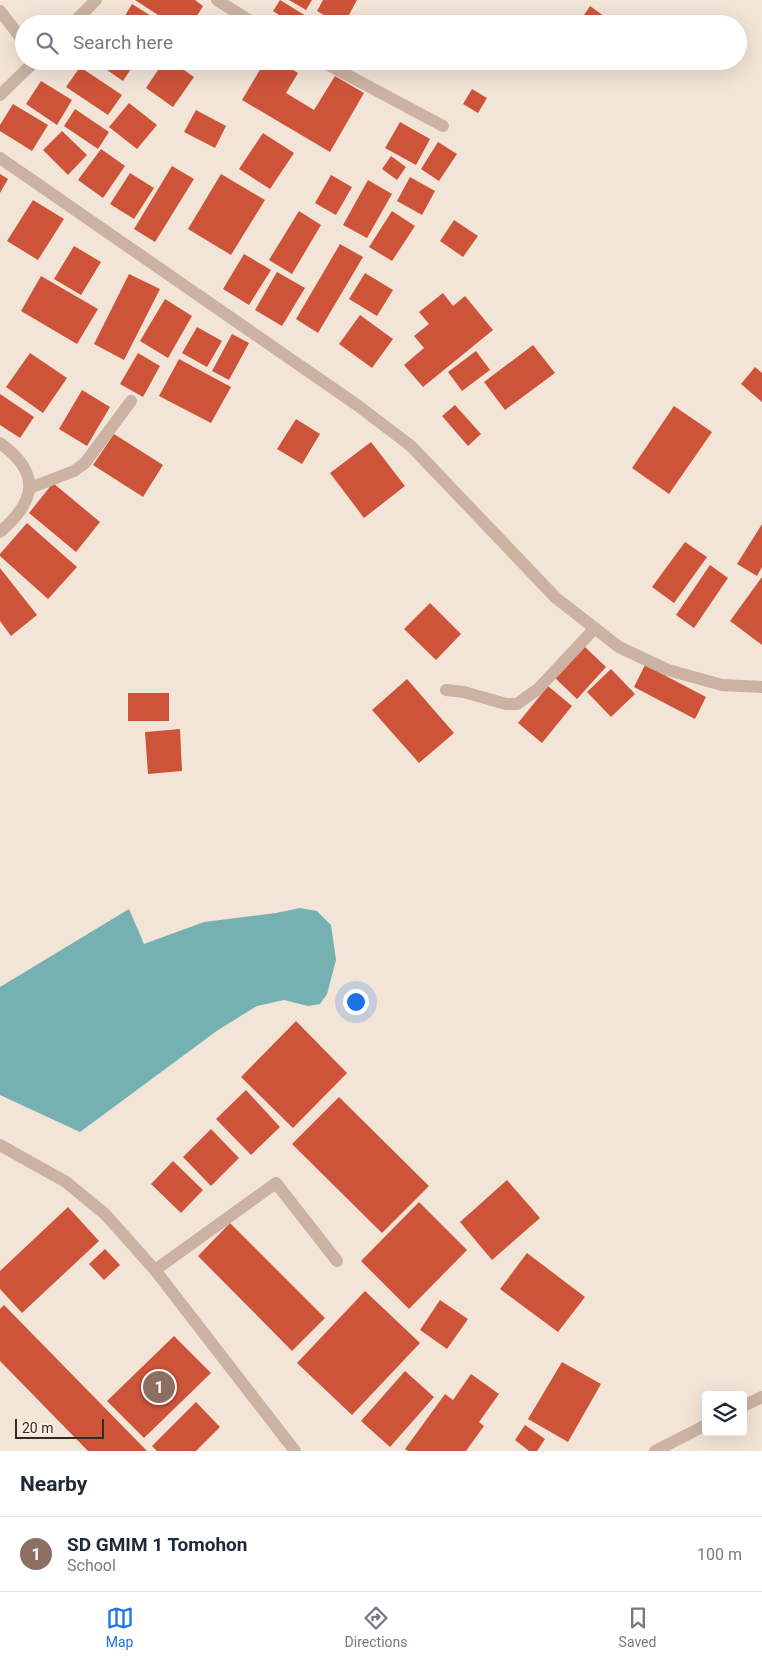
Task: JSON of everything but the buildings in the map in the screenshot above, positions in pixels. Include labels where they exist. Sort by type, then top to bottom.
[{"type":"street","points":[[81,15],[96,0]]},
{"type":"street","points":[[217,0],[241,15]]},
{"type":"street","points":[[0,11],[15,30]]},
{"type":"street","points":[[0,94],[25,70]]},
{"type":"street","points":[[337,70],[443,126]]},
{"type":"street","points":[[0,158],[357,406],[411,446],[556,598],[619,647],[668,670],[722,684],[762,687]]},
{"type":"street","points":[[30,488],[74,471],[85,464],[131,401]]},
{"type":"street","points":[[0,443],[14,453],[27,470],[30,488],[26,502],[15,519],[0,532]]},
{"type":"street","points":[[446,690],[464,692],[506,704],[517,704],[538,689],[594,628]]},
{"type":"street","points":[[0,1145],[66,1182],[105,1214],[155,1270],[295,1451]]},
{"type":"street","points":[[155,1270],[276,1183],[337,1261]]},
{"type":"street","points":[[747,1404],[762,1397]]},
{"type":"street","points":[[655,1451],[702,1427]]},
{"type":"water","points":[[300,908],[317,911],[331,925],[336,960],[327,994],[320,1004],[308,1006],[284,1000],[257,1006],[218,1030],[80,1132],[0,1095],[0,987],[129,909],[144,944],[204,922]]},
{"type":"place","name":"SD GMIM 1 Tomohon","points":[[159,1387]]}]
